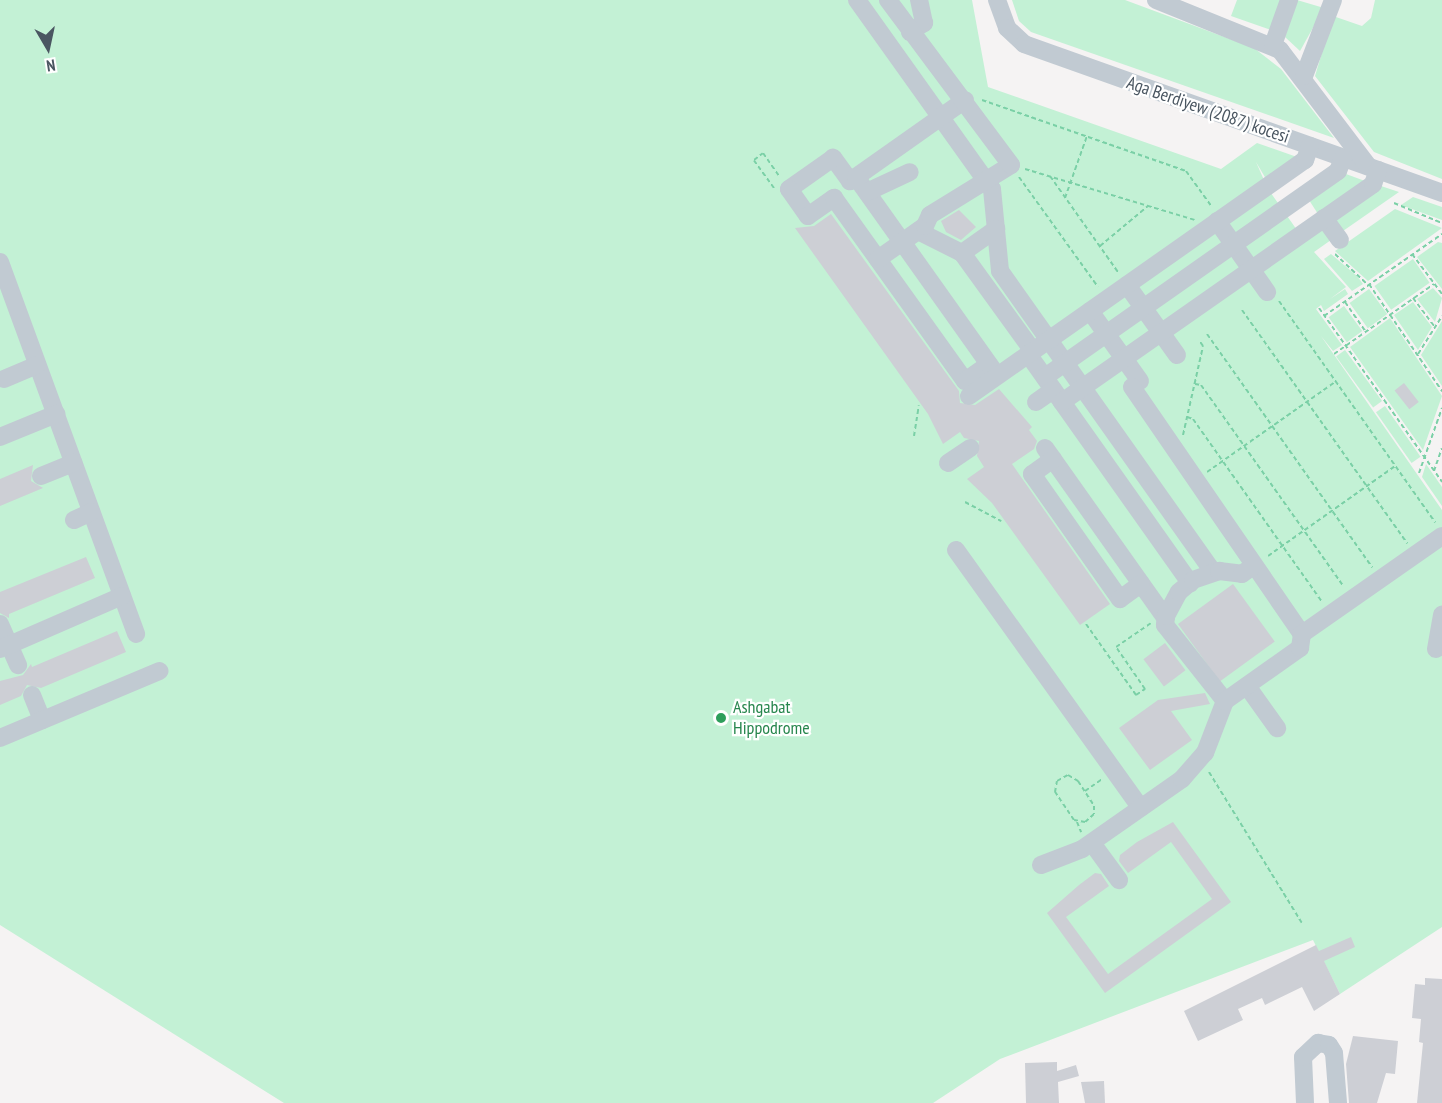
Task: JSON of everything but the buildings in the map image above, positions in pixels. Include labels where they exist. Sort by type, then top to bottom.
[{"type":"street","points":[[857,0],[992,189],[1000,271],[1213,572]]},
{"type":"street","points":[[878,259],[918,231],[930,215],[987,182],[1011,165],[968,104],[943,79],[888,0]]},
{"type":"street","points":[[910,32],[924,23],[919,0]]},
{"type":"street","name":"Aga Berdiyew (2087) kocesi","points":[[997,0],[1007,28],[1024,44],[1442,193]]},
{"type":"street","points":[[1053,390],[1082,388],[1373,184],[1373,168],[1304,76],[1273,45],[1156,0]]},
{"type":"street","points":[[1273,45],[1289,0]]},
{"type":"street","points":[[1304,76],[1333,0]]},
{"type":"street","points":[[923,93],[943,79]]},
{"type":"street","points":[[861,185],[940,117],[968,104]]},
{"type":"street","points":[[993,370],[861,185],[850,181],[834,158],[789,189],[808,216],[834,198],[965,381],[993,370],[1030,353],[1305,160],[1310,146]]},
{"type":"street","points":[[1036,402],[1053,390],[1065,363],[1338,171],[1343,158]]},
{"type":"street","points":[[1289,171],[1306,194]]},
{"type":"street","points":[[861,185],[910,172]]},
{"type":"street","points":[[857,230],[881,213]]},
{"type":"street","points":[[1324,218],[1335,244]]},
{"type":"street","points":[[1215,223],[1271,293]]},
{"type":"street","points":[[962,253],[996,229]]},
{"type":"street","points":[[918,231],[962,253],[1053,390],[1190,583]]},
{"type":"street","points":[[1,266],[91,512],[102,560],[122,596],[136,634]]},
{"type":"street","points":[[983,283],[1000,271]]},
{"type":"street","points":[[900,290],[924,274]]},
{"type":"street","points":[[1127,285],[1177,355]]},
{"type":"street","points":[[922,321],[945,304]]},
{"type":"street","points":[[1041,865],[1092,843],[1141,808],[1201,760],[1225,701],[1251,676],[1300,648],[1302,634],[1253,566],[1252,556],[1175,448],[1136,384],[1124,358],[1090,310]]},
{"type":"street","points":[[945,352],[968,335]]},
{"type":"street","points":[[4,379],[37,365]]},
{"type":"street","points":[[969,396],[993,370]]},
{"type":"street","points":[[0,437],[56,414]]},
{"type":"street","points":[[948,463],[970,448]]},
{"type":"street","points":[[1141,584],[1120,599],[1098,568],[1032,474],[1049,454],[1075,490],[1096,521],[1141,584],[1164,617],[1165,626],[1179,646],[1225,701]]},
{"type":"street","points":[[41,476],[73,463]]},
{"type":"street","points":[[1054,505],[1075,490]]},
{"type":"street","points":[[74,520],[91,512]]},
{"type":"street","points":[[1076,536],[1096,521]]},
{"type":"street","points":[[1302,634],[1441,533]]},
{"type":"street","points":[[956,550],[1141,808]]},
{"type":"street","points":[[1098,568],[1119,553]]},
{"type":"street","points":[[1164,617],[1174,599],[1190,583],[1213,572],[1242,574],[1253,566]]},
{"type":"street","points":[[5,647],[122,596]]},
{"type":"street","points":[[1436,650],[1442,615]]},
{"type":"street","points":[[0,624],[5,647],[18,665]]},
{"type":"street","points":[[0,738],[159,671]]},
{"type":"street","points":[[1251,676],[1277,728]]},
{"type":"street","points":[[32,695],[42,720]]},
{"type":"street","points":[[1092,843],[1119,880]]},
{"type":"street","points":[[1305,1103],[1303,1057],[1318,1043],[1329,1045],[1334,1053],[1338,1103]]},
{"type":"path","points":[[968,104],[983,99],[1186,171],[1215,223]]},
{"type":"path","points":[[1065,198],[1087,136]]},
{"type":"path","points":[[1011,165],[1148,206],[1215,223]]},
{"type":"path","points":[[1011,165],[1106,299]]},
{"type":"path","points":[[1050,176],[1127,285]]},
{"type":"path","points":[[1394,203],[1442,223]]},
{"type":"path","points":[[1100,246],[1148,206]]},
{"type":"path","points":[[1324,316],[1442,234]]},
{"type":"path","points":[[1438,236],[1442,240]]},
{"type":"path","points":[[1335,244],[1390,314],[1442,391]]},
{"type":"path","points":[[1412,254],[1442,294]]},
{"type":"path","points":[[1334,354],[1434,284]]},
{"type":"path","points":[[1271,293],[1441,533]]},
{"type":"path","points":[[1413,298],[1435,327]]},
{"type":"path","points":[[1345,302],[1366,332]]},
{"type":"path","points":[[1319,308],[1442,482]]},
{"type":"path","points":[[1242,310],[1412,550]]},
{"type":"path","points":[[1418,355],[1442,316]]},
{"type":"path","points":[[1207,334],[1378,574]]},
{"type":"path","points":[[1175,448],[1181,444],[1195,384],[1203,346],[1199,340]]},
{"type":"path","points":[[1197,479],[1336,382]]},
{"type":"path","points":[[1195,384],[1201,385],[1349,595]]},
{"type":"path","points":[[914,436],[919,405]]},
{"type":"path","points":[[1419,473],[1442,408]]},
{"type":"path","points":[[1187,417],[1223,461],[1328,609]]},
{"type":"path","points":[[1434,471],[1442,448]]},
{"type":"path","points":[[1253,566],[1395,466]]},
{"type":"path","points":[[965,502],[1001,521]]},
{"type":"path","points":[[1086,624],[1136,695],[1145,689],[1116,647],[1164,617]]},
{"type":"path","points":[[1201,760],[1302,923]]},
{"type":"path","points":[[1085,791],[1114,770]]},
{"type":"path","points":[[1072,776],[1085,791],[1094,814],[1089,820],[1077,822],[1057,796],[1055,784],[1060,778],[1072,776]]},
{"type":"green space","name":"Ashgabat Hippodrome","points":[[0,0],[972,0],[988,87],[1221,169],[1257,143],[1297,157],[1266,179],[1256,162],[1268,189],[1304,240],[1322,228],[1331,240],[1314,252],[1346,287],[1330,299],[1345,289],[1348,294],[1324,311],[1321,305],[1316,309],[1342,345],[1333,351],[1321,336],[1442,510],[1442,927],[1340,994],[1313,940],[1000,1059],[933,1103],[284,1103],[0,925]]},
{"type":"green space","points":[[1012,0],[1125,0],[1254,48],[1281,69],[1334,138],[1031,32],[1019,21]]},
{"type":"green space","points":[[1237,0],[1281,0],[1271,30],[1231,16]]},
{"type":"green space","points":[[1297,0],[1324,8],[1300,51],[1285,37]]},
{"type":"green space","points":[[1375,0],[1442,0],[1442,179],[1374,152],[1315,76],[1333,16],[1362,26],[1371,18]]},
{"type":"green space","points":[[1346,174],[1365,181],[1318,214],[1309,200]]},
{"type":"green space","points":[[1381,186],[1399,192],[1343,231],[1335,219]]},
{"type":"green space","points":[[1413,197],[1442,207],[1442,220],[1401,205]]},
{"type":"green space","points":[[1395,209],[1442,228],[1368,281],[1335,251]]},
{"type":"green space","points":[[1438,242],[1442,243],[1442,289],[1417,257]]},
{"type":"green space","points":[[1331,254],[1363,284],[1352,291],[1324,259]]},
{"type":"green space","points":[[1413,259],[1430,283],[1391,310],[1374,286]]},
{"type":"green space","points":[[1433,288],[1442,298],[1435,322],[1417,299]]},
{"type":"green space","points":[[1369,289],[1387,314],[1368,328],[1350,303]]},
{"type":"green space","points":[[1413,302],[1432,327],[1418,350],[1394,315]]},
{"type":"green space","points":[[1344,306],[1362,331],[1347,342],[1329,317]]},
{"type":"green space","points":[[1390,318],[1442,396],[1423,450],[1350,347]]},
{"type":"green space","points":[[1442,321],[1442,386],[1421,355]]},
{"type":"green space","points":[[1345,350],[1382,401],[1373,407],[1336,356]]},
{"type":"green space","points":[[1385,406],[1421,457],[1412,463],[1376,412]]},
{"type":"green space","points":[[1426,464],[1442,487],[1442,506],[1422,477]]},
{"type":"place","name":"Ashgabat Hippodrome","points":[[721,718]]}]
